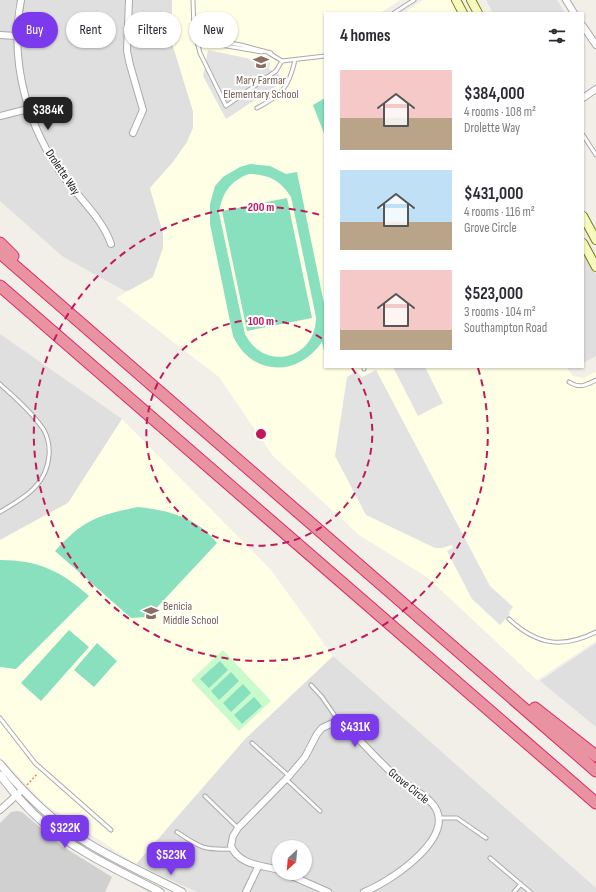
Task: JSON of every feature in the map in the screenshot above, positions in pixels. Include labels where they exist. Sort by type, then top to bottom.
[{"type":"highway","points":[[0,243],[49,295]]},
{"type":"highway","points":[[0,253],[596,771]]},
{"type":"highway","points":[[0,286],[596,803]]},
{"type":"highway","points":[[466,658],[515,693],[596,756]]},
{"type":"main road","points":[[456,0],[462,12]]},
{"type":"main road","points":[[471,0],[477,12]]},
{"type":"main road","points":[[584,218],[596,240]]},
{"type":"main road","points":[[584,245],[596,267]]},
{"type":"street","name":"Drolette Way","points":[[19,12],[20,0]]},
{"type":"street","points":[[129,0],[127,51],[143,110],[132,133]]},
{"type":"street","points":[[566,0],[573,12]]},
{"type":"street","points":[[584,27],[596,45]]},
{"type":"street","points":[[0,35],[12,36]]},
{"type":"street","name":"Drolette Way","points":[[18,48],[19,73],[28,109],[52,159],[65,179],[107,231],[111,244]]},
{"type":"street","points":[[584,97],[596,89]]},
{"type":"street","points":[[0,116],[28,109]]},
{"type":"street","points":[[272,869],[258,867],[239,856],[232,849],[232,839],[238,828],[287,778],[305,757],[319,731],[328,724],[341,724]]},
{"type":"street","name":"Grove Circle","points":[[341,724],[350,730],[396,777],[427,799],[437,811],[439,818]]},
{"type":"street","points":[[0,764],[23,790],[65,828],[81,839],[119,860],[182,892]]},
{"type":"street","points":[[0,775],[16,796],[45,824],[95,857],[160,892]]},
{"type":"street","points":[[0,810],[23,790]]},
{"type":"street","points":[[364,892],[389,879],[424,851],[434,837],[439,818]]},
{"type":"street","points":[[246,892],[258,867]]},
{"type":"street","points":[[301,880],[328,892]]},
{"type":"lane","points":[[194,0],[194,12]]},
{"type":"lane","points":[[396,12],[414,0]]},
{"type":"lane","points":[[238,44],[271,53],[282,61],[324,56]]},
{"type":"lane","points":[[199,48],[226,106],[276,71],[282,61]]},
{"type":"lane","points":[[230,48],[271,53]]},
{"type":"lane","points":[[257,108],[270,101],[287,85],[295,60]]},
{"type":"lane","points":[[584,137],[596,155]]},
{"type":"lane","points":[[569,382],[578,387],[596,380]]},
{"type":"lane","points":[[0,384],[42,426],[48,440],[50,450],[48,465],[40,482],[24,498],[0,512]]},
{"type":"lane","points":[[509,619],[519,628],[539,638],[559,643],[578,641],[596,632]]},
{"type":"lane","points":[[311,685],[322,697],[341,724]]},
{"type":"lane","points":[[0,718],[35,763],[111,830]]},
{"type":"lane","points":[[252,743],[320,811]]},
{"type":"lane","points":[[205,796],[238,828]]},
{"type":"lane","points":[[439,818],[457,818],[486,838]]},
{"type":"lane","points":[[178,832],[199,846],[210,850],[232,849]]},
{"type":"lane","points":[[490,858],[530,892]]},
{"type":"lane","points":[[514,892],[521,884]]},
{"type":"path","points":[[23,790],[42,770]]},
{"type":"shaded area","points":[[0,0],[172,0],[172,12],[124,12],[124,48],[174,48],[193,111],[193,128],[187,142],[173,162],[150,188],[163,233],[163,248],[153,277],[134,289],[125,291],[62,256],[0,201]]},
{"type":"shaded area","points":[[172,0],[400,0],[382,12],[324,12],[324,368],[567,368],[573,376],[583,378],[596,372],[596,641],[537,680],[427,577],[359,535],[273,456],[219,377],[116,298],[153,277],[163,248],[163,233],[150,188],[173,162],[187,142],[193,128],[193,111],[174,48],[181,48],[181,12],[172,12]]},
{"type":"shaded area","points":[[423,0],[451,0],[457,12],[405,12]]},
{"type":"shaded area","points":[[486,0],[557,0],[564,12],[492,12]]},
{"type":"shaded area","points":[[208,50],[270,63],[269,69],[281,76],[284,81],[226,119],[203,76]]},
{"type":"shaded area","points":[[584,253],[596,275],[596,356],[584,362]]},
{"type":"shaded area","points":[[0,334],[122,419],[68,503],[0,540]]},
{"type":"shaded area","points":[[394,368],[426,368],[443,403],[418,416]]},
{"type":"shaded area","points":[[376,370],[490,586],[513,607],[509,612],[510,614],[500,625],[472,599],[447,551],[453,548],[452,545],[442,548],[435,548],[366,515],[335,456],[347,377],[356,371],[362,377]]},
{"type":"shaded area","name":"Benicia Middle School","points":[[122,419],[271,570],[333,656],[245,739],[136,864],[46,805],[0,757],[0,540],[68,503]]},
{"type":"shaded area","points":[[596,643],[596,727],[540,681]]},
{"type":"shaded area","points":[[333,656],[596,888],[596,892],[197,892],[136,864],[245,739]]},
{"type":"shaded area","points":[[11,812],[22,812],[62,846],[112,877],[105,892],[0,892],[0,823]]},
{"type":"green space","points":[[324,99],[324,133],[313,105]]},
{"type":"green space","points":[[250,164],[270,166],[286,174],[297,172],[324,303],[324,351],[322,342],[301,362],[276,368],[263,365],[252,359],[241,349],[233,336],[210,224],[210,204],[215,186],[223,177],[240,167]],"holes":[[[249,174],[263,175],[279,183],[291,197],[316,317],[314,332],[308,343],[299,351],[288,356],[276,357],[264,353],[254,346],[245,334],[219,213],[222,199],[232,184]]]},
{"type":"green space","points":[[287,198],[312,318],[247,331],[222,211]]},
{"type":"green space","points":[[138,507],[160,510],[192,521],[209,534],[217,543],[148,617],[131,618],[55,551],[74,532],[92,520],[112,513]]},
{"type":"green space","points":[[0,560],[26,562],[48,569],[69,580],[89,596],[16,669],[0,667]]},
{"type":"green space","points":[[69,630],[89,647],[41,701],[21,683]]},
{"type":"green space","points":[[97,643],[117,661],[94,687],[74,670]]},
{"type":"green space","points":[[223,650],[271,701],[239,731],[191,680]]},
{"type":"green space","points":[[220,661],[228,670],[209,688],[200,679]]},
{"type":"green space","points":[[231,672],[239,681],[219,700],[211,691]]},
{"type":"green space","points":[[243,684],[251,693],[231,712],[223,703]]},
{"type":"green space","points":[[254,697],[262,706],[242,724],[234,715]]},
{"type":"place","name":"Mary Farmar Elementary School","points":[[261,62]]},
{"type":"place","name":"Benicia Middle School","points":[[151,613]]}]
